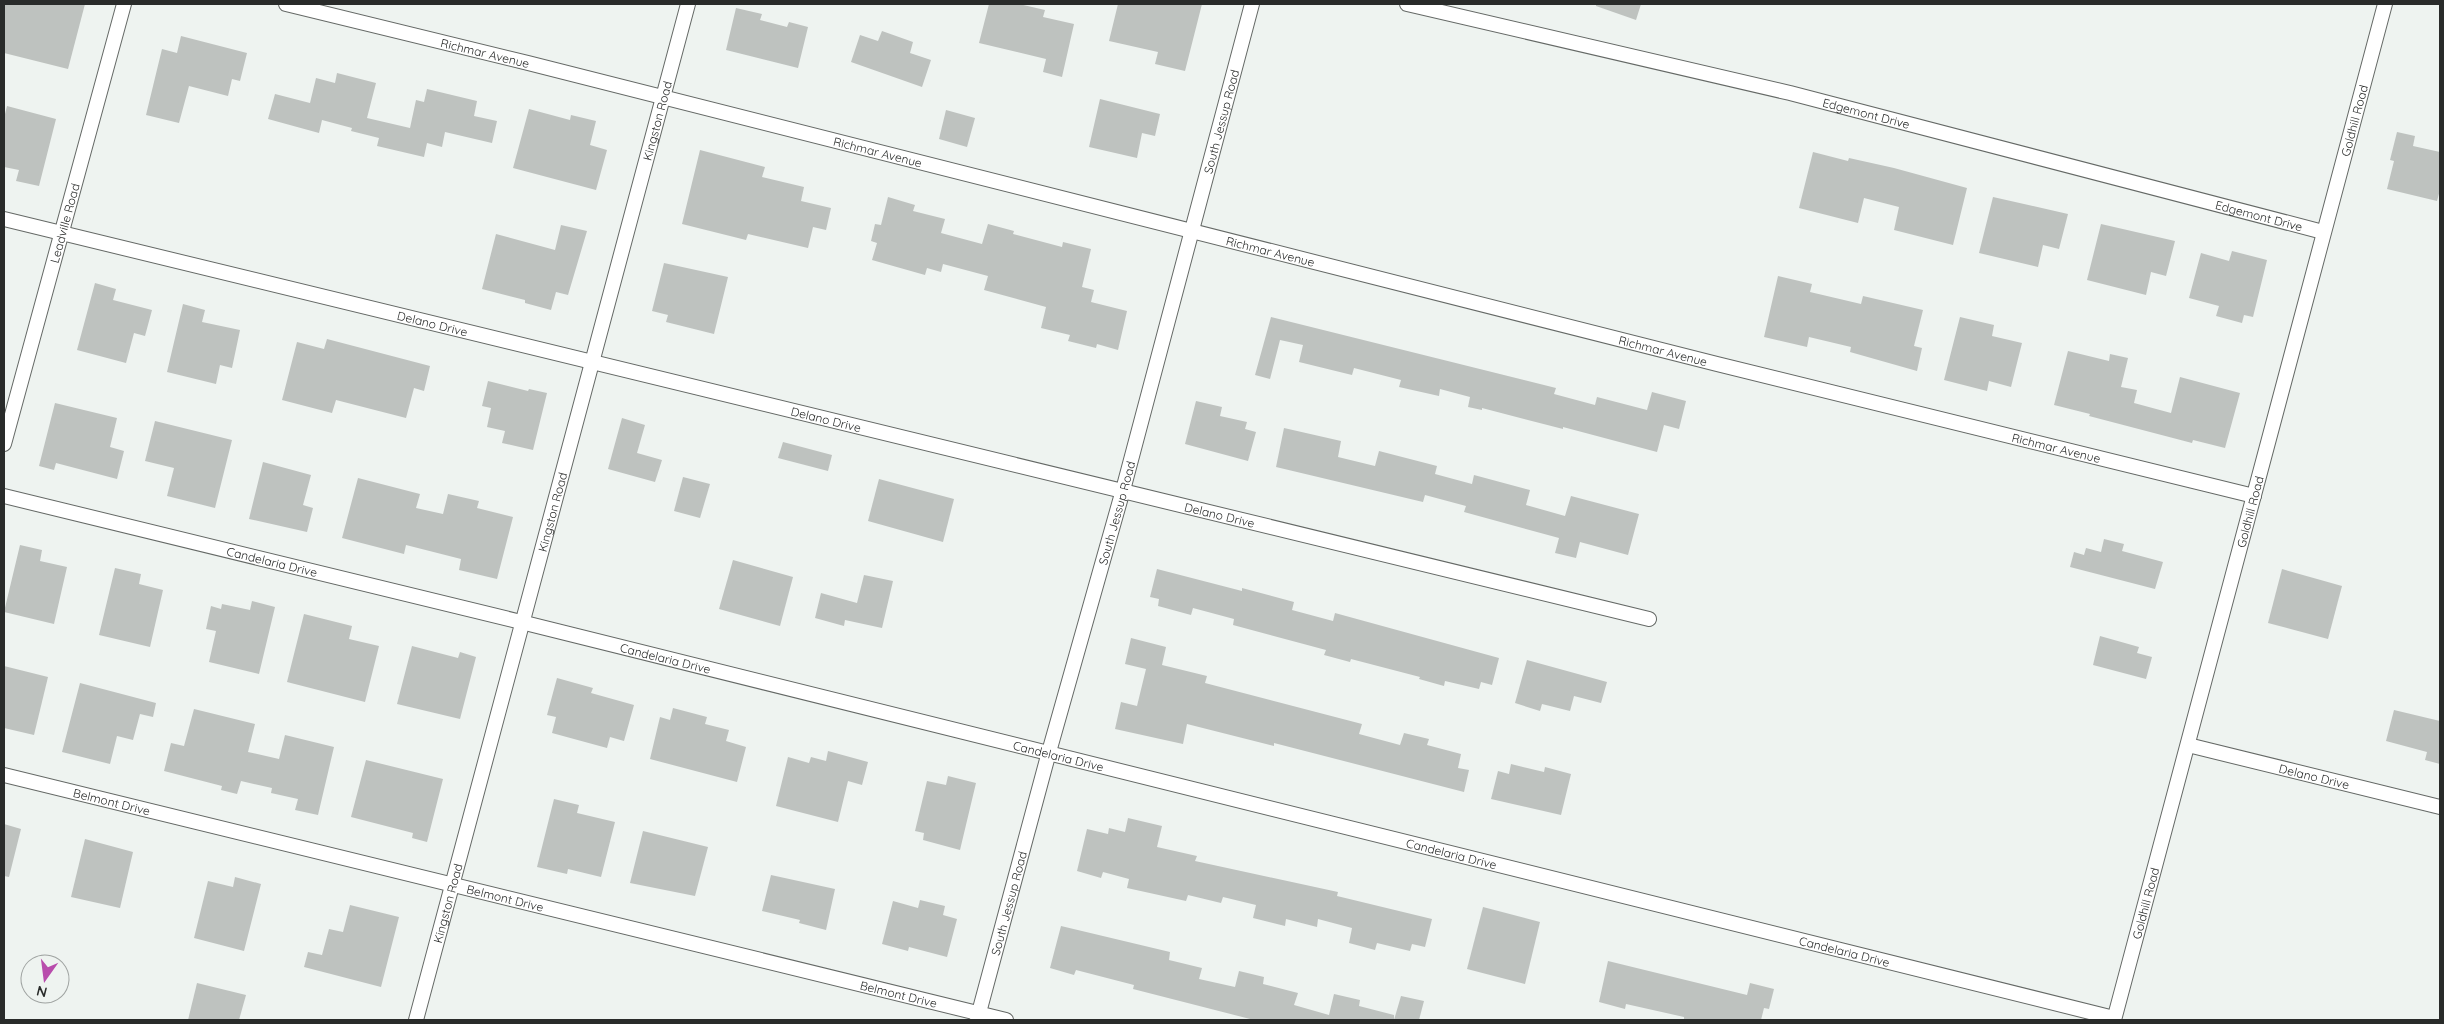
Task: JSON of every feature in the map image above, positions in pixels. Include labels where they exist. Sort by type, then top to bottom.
[{"type":"street","name":"Leadville Road","points":[[4,444],[124,4]]},
{"type":"street","name":"Richmar Avenue","points":[[286,4],[664,97],[1708,362],[2254,496]]},
{"type":"street","name":"Kingston Road","points":[[416,1020],[521,622],[594,361],[688,4]]},
{"type":"street","name":"South Jessup Road","points":[[978,1017],[1252,4]]},
{"type":"street","name":"Edgemont Drive","points":[[1407,4],[1790,93],[2323,232]]},
{"type":"street","name":"Goldhill Road","points":[[2114,1019],[2385,4]]},
{"type":"street","name":"Delano Drive","points":[[4,219],[1649,619]]},
{"type":"street","name":"Candelaria Drive","points":[[4,496],[1049,752],[2114,1019]]},
{"type":"street","name":"Delano Drive","points":[[2188,745],[2440,807]]},
{"type":"street","name":"Belmont Drive","points":[[4,775],[978,1017],[1006,1020]]},
{"type":"building","points":[[4,4],[85,4],[68,69],[4,53]]},
{"type":"building","points":[[989,4],[1019,4],[1045,10],[1043,17],[1074,24],[1062,77],[1043,72],[1046,59],[979,43]]},
{"type":"building","points":[[1118,4],[1202,4],[1185,71],[1155,64],[1158,52],[1109,41]]},
{"type":"building","points":[[1596,4],[1641,4],[1636,20],[1596,6]]},
{"type":"building","points":[[736,8],[762,14],[760,20],[787,27],[789,22],[808,27],[798,68],[726,50]]},
{"type":"building","points":[[882,31],[913,42],[910,53],[931,60],[922,87],[851,62],[860,35],[878,41]]},
{"type":"building","points":[[181,36],[247,53],[240,81],[232,79],[228,96],[189,86],[179,123],[146,115],[162,49],[177,53]]},
{"type":"building","points":[[337,73],[376,83],[367,118],[410,128],[416,100],[424,102],[427,89],[477,101],[474,116],[497,121],[492,143],[445,132],[442,147],[427,143],[424,157],[377,146],[379,138],[351,131],[352,128],[322,120],[319,133],[268,119],[275,94],[310,103],[316,78],[335,83]]},
{"type":"building","points":[[1100,99],[1160,114],[1155,136],[1142,133],[1137,158],[1089,147]]},
{"type":"building","points":[[7,106],[56,119],[39,186],[16,181],[19,170],[4,167],[4,118]]},
{"type":"building","points":[[529,109],[570,120],[571,115],[596,121],[590,145],[607,150],[596,190],[513,168]]},
{"type":"building","points":[[946,110],[975,118],[967,147],[939,139]]},
{"type":"building","points":[[2397,132],[2415,136],[2413,146],[2440,152],[2440,190],[2437,201],[2387,189],[2394,161],[2390,160]]},
{"type":"building","points":[[700,150],[765,167],[762,177],[804,187],[801,201],[831,208],[826,230],[813,227],[808,248],[748,234],[746,240],[682,224]]},
{"type":"building","points":[[1813,152],[1848,161],[1849,158],[1894,168],[1967,188],[1953,245],[1894,230],[1899,207],[1864,198],[1858,223],[1799,208]]},
{"type":"building","points":[[888,197],[915,205],[913,211],[945,219],[941,233],[982,244],[988,224],[1014,231],[1013,234],[1062,247],[1063,242],[1091,249],[1082,287],[1094,290],[1091,302],[1127,311],[1118,350],[1097,344],[1096,348],[1068,341],[1070,335],[1041,328],[1046,307],[984,290],[988,276],[943,264],[941,272],[927,268],[925,275],[872,260],[877,243],[871,241],[875,224],[881,225]]},
{"type":"building","points":[[1993,197],[2068,214],[2059,249],[2043,245],[2038,267],[1979,253]]},
{"type":"building","points":[[2101,224],[2175,241],[2166,276],[2151,272],[2146,295],[2087,280]]},
{"type":"building","points":[[561,225],[587,231],[568,295],[556,292],[551,310],[525,303],[525,300],[482,289],[496,234],[555,250]]},
{"type":"building","points":[[2232,251],[2267,260],[2253,317],[2244,315],[2242,323],[2216,316],[2219,306],[2189,298],[2201,253],[2229,261]]},
{"type":"building","points":[[664,263],[728,277],[714,334],[666,322],[668,315],[652,311]]},
{"type":"building","points":[[1778,276],[1812,284],[1810,292],[1861,304],[1863,296],[1923,310],[1914,346],[1922,348],[1917,371],[1850,352],[1851,347],[1809,337],[1807,347],[1764,337]]},
{"type":"building","points":[[95,283],[116,289],[113,300],[152,310],[145,336],[134,333],[126,363],[77,350]]},
{"type":"building","points":[[183,304],[205,310],[202,322],[240,330],[232,368],[220,365],[216,384],[167,372]]},
{"type":"building","points":[[1271,317],[1556,388],[1554,394],[1595,405],[1597,397],[1647,410],[1652,392],[1686,401],[1679,429],[1664,425],[1657,452],[1563,427],[1563,429],[1482,408],[1482,410],[1468,407],[1470,397],[1440,389],[1439,396],[1399,387],[1401,380],[1354,368],[1352,375],[1299,362],[1303,345],[1280,340],[1270,379],[1255,375]]},
{"type":"building","points":[[1960,317],[1994,325],[1992,336],[2022,343],[2011,387],[1989,381],[1987,391],[1944,380]]},
{"type":"building","points":[[327,339],[430,366],[424,391],[414,388],[406,418],[336,400],[332,413],[282,400],[297,342],[324,349]]},
{"type":"building","points":[[2068,351],[2109,361],[2110,354],[2128,358],[2121,387],[2137,390],[2134,403],[2171,413],[2180,377],[2240,393],[2225,448],[2193,440],[2192,443],[2054,405]]},
{"type":"building","points":[[488,381],[528,391],[529,389],[547,393],[533,450],[502,443],[505,431],[487,427],[491,408],[482,406]]},
{"type":"building","points":[[1196,401],[1222,407],[1220,416],[1247,422],[1245,429],[1256,432],[1248,461],[1185,444]]},
{"type":"building","points":[[55,403],[117,418],[110,447],[124,451],[117,479],[56,463],[54,470],[39,466]]},
{"type":"building","points":[[622,418],[645,425],[637,453],[662,460],[655,482],[608,469]]},
{"type":"building","points":[[155,421],[232,440],[215,508],[167,496],[174,468],[145,461]]},
{"type":"building","points":[[1284,428],[1341,441],[1338,457],[1375,466],[1379,451],[1437,466],[1435,474],[1472,484],[1474,475],[1530,490],[1526,505],[1565,516],[1571,496],[1639,514],[1628,555],[1580,542],[1576,558],[1555,553],[1559,538],[1464,512],[1466,506],[1425,495],[1423,502],[1276,467]]},
{"type":"building","points":[[783,442],[832,455],[828,471],[778,458]]},
{"type":"building","points":[[263,462],[311,475],[303,505],[313,508],[307,532],[249,519]]},
{"type":"building","points":[[683,477],[710,484],[700,518],[674,511]]},
{"type":"building","points":[[358,478],[420,494],[416,508],[443,514],[448,494],[479,501],[477,508],[513,517],[497,579],[459,570],[461,559],[406,545],[404,554],[342,538]]},
{"type":"building","points":[[879,479],[954,499],[943,542],[868,521]]},
{"type":"building","points":[[2104,539],[2124,544],[2122,551],[2163,562],[2155,589],[2070,567],[2074,552],[2084,555],[2086,548],[2101,552]]},
{"type":"building","points":[[20,545],[42,550],[40,561],[67,567],[54,624],[4,612]]},
{"type":"building","points":[[733,560],[793,577],[780,626],[719,609]]},
{"type":"building","points":[[115,568],[141,574],[139,584],[163,590],[150,647],[99,635]]},
{"type":"building","points":[[1157,569],[1294,602],[1292,610],[1333,621],[1335,613],[1499,658],[1492,685],[1481,682],[1479,689],[1445,681],[1444,686],[1419,679],[1420,677],[1351,659],[1350,662],[1324,655],[1326,650],[1233,625],[1234,619],[1193,608],[1191,615],[1158,606],[1159,599],[1150,597]]},
{"type":"building","points":[[2282,569],[2342,586],[2328,639],[2268,623]]},
{"type":"building","points":[[864,575],[893,581],[882,628],[845,620],[844,626],[815,618],[821,593],[857,603]]},
{"type":"building","points":[[252,601],[275,607],[259,674],[209,662],[216,631],[206,629],[211,606],[221,609],[222,604],[250,610]]},
{"type":"building","points":[[304,614],[352,626],[349,639],[379,646],[365,702],[287,682]]},
{"type":"building","points":[[2100,636],[2139,647],[2137,653],[2152,657],[2146,679],[2093,665]]},
{"type":"building","points":[[1131,638],[1166,647],[1162,665],[1207,676],[1205,683],[1362,724],[1359,734],[1400,745],[1404,733],[1429,739],[1427,745],[1461,754],[1458,768],[1469,770],[1464,792],[1274,743],[1274,746],[1187,724],[1183,744],[1115,729],[1121,702],[1137,706],[1146,669],[1125,664]]},
{"type":"building","points":[[412,646],[458,658],[460,652],[476,657],[460,719],[397,704]]},
{"type":"building","points":[[1527,660],[1607,682],[1601,703],[1574,696],[1570,711],[1542,704],[1540,711],[1515,703]]},
{"type":"building","points":[[4,666],[48,677],[34,735],[4,728]]},
{"type":"building","points":[[557,678],[593,688],[591,693],[634,705],[624,741],[610,737],[607,748],[552,733],[556,717],[547,715]]},
{"type":"building","points":[[80,683],[156,703],[153,717],[140,714],[133,740],[117,736],[110,764],[62,752]]},
{"type":"building","points":[[673,708],[707,717],[705,724],[729,730],[726,741],[746,747],[737,782],[650,759],[660,717],[670,720]]},
{"type":"building","points":[[194,709],[255,724],[248,752],[279,759],[285,735],[334,747],[318,815],[295,810],[298,799],[271,793],[272,788],[241,781],[237,794],[221,790],[222,786],[164,771],[171,743],[184,746]]},
{"type":"building","points":[[2394,710],[2440,721],[2440,764],[2425,760],[2427,752],[2386,741]]},
{"type":"building","points":[[828,751],[868,762],[862,785],[848,781],[838,822],[776,806],[788,757],[809,763],[811,757],[826,761]]},
{"type":"building","points":[[366,760],[443,779],[427,842],[412,838],[413,833],[351,817]]},
{"type":"building","points":[[1511,764],[1544,772],[1545,767],[1571,774],[1561,815],[1491,799],[1498,771],[1509,774]]},
{"type":"building","points":[[948,776],[976,783],[960,850],[923,840],[924,833],[915,831],[927,781],[946,785]]},
{"type":"building","points":[[554,799],[579,805],[577,813],[615,822],[601,877],[568,869],[567,874],[537,867]]},
{"type":"building","points":[[1128,818],[1162,826],[1157,847],[1197,856],[1195,861],[1338,892],[1337,896],[1432,919],[1425,947],[1412,944],[1410,951],[1377,943],[1375,950],[1349,943],[1352,928],[1318,919],[1317,927],[1286,919],[1285,926],[1253,918],[1256,905],[1223,897],[1221,903],[1188,895],[1186,901],[1127,888],[1129,879],[1103,872],[1101,878],[1077,871],[1087,829],[1108,834],[1109,828],[1125,832]]},
{"type":"building","points":[[4,824],[21,829],[9,877],[4,876]]},
{"type":"building","points":[[643,831],[708,847],[695,896],[630,883]]},
{"type":"building","points":[[85,839],[133,852],[120,908],[71,897]]},
{"type":"building","points":[[771,875],[835,889],[826,930],[799,923],[800,920],[762,911]]},
{"type":"building","points":[[235,877],[261,884],[244,951],[194,938],[208,881],[233,887]]},
{"type":"building","points":[[920,900],[945,906],[943,915],[957,919],[947,957],[909,947],[908,951],[882,944],[893,901],[918,908]]},
{"type":"building","points":[[350,905],[399,917],[381,987],[304,967],[308,952],[322,955],[329,929],[343,932]]},
{"type":"building","points":[[1483,907],[1540,922],[1525,984],[1467,969]]},
{"type":"building","points":[[1061,926],[1170,952],[1169,960],[1202,968],[1199,979],[1235,987],[1239,971],[1264,977],[1263,984],[1298,993],[1294,1005],[1329,1015],[1334,994],[1360,1000],[1359,1006],[1394,1015],[1394,1020],[1254,1020],[1133,989],[1134,985],[1076,970],[1074,975],[1050,968]]},
{"type":"building","points":[[1608,961],[1747,995],[1750,983],[1774,989],[1769,1009],[1764,1008],[1761,1020],[1684,1020],[1684,1017],[1626,1004],[1625,1009],[1599,1002]]},
{"type":"building","points":[[197,983],[246,995],[239,1020],[188,1020]]},
{"type":"building","points":[[1401,996],[1424,1001],[1419,1020],[1394,1020]]}]
